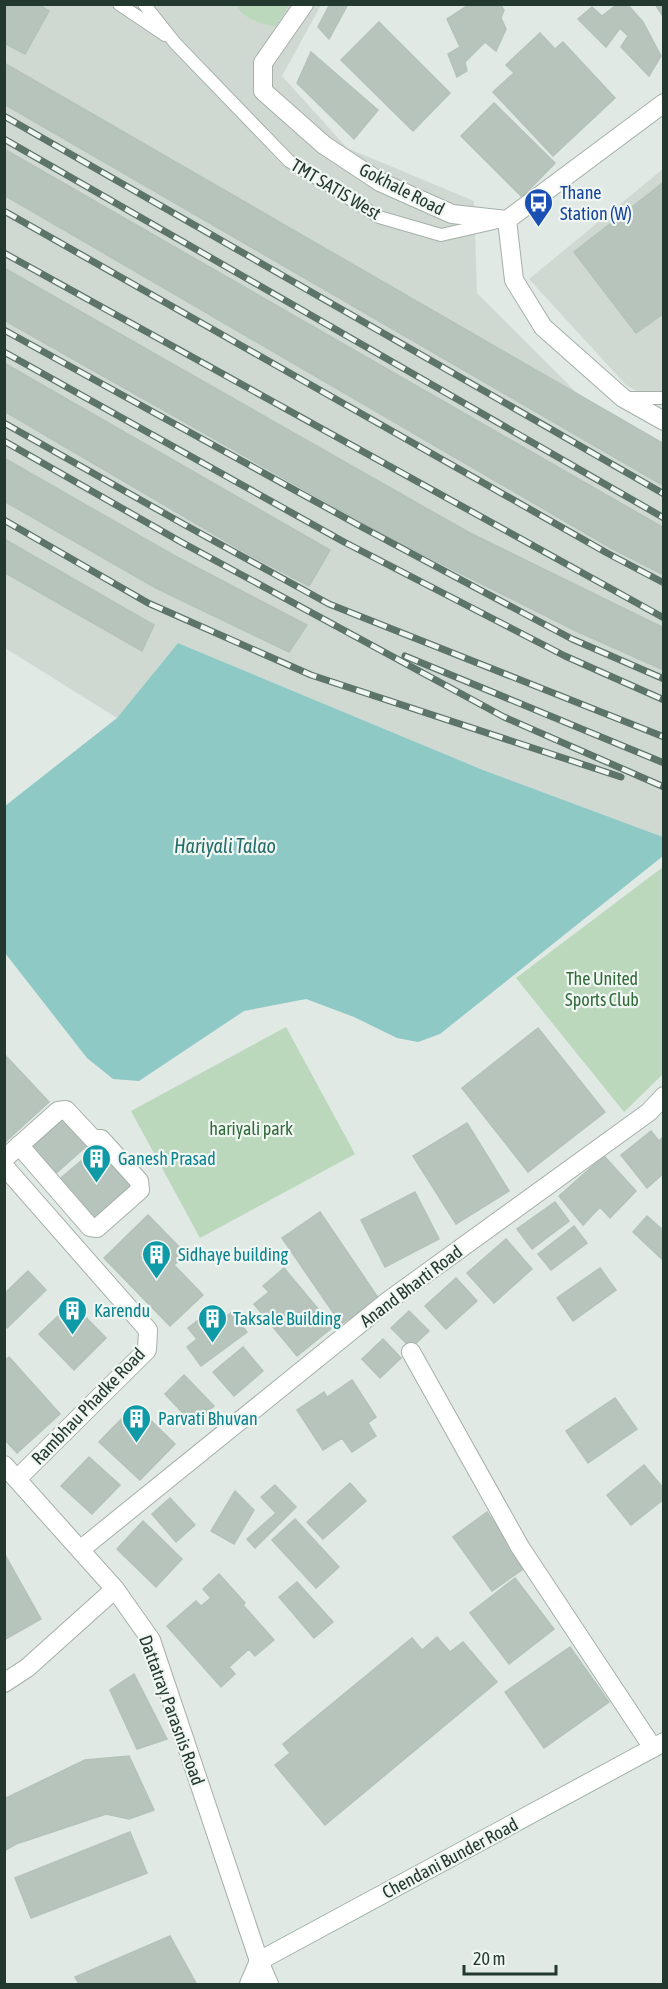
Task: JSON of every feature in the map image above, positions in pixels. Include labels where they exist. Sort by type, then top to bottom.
[{"type":"street","name":"Gokhale Road","points":[[304,4],[263,63],[263,91],[324,145],[380,182],[452,214],[507,220]]},
{"type":"street","points":[[663,103],[507,220],[514,280],[543,327],[623,398],[663,421]]},
{"type":"street","name":"Anand Bharti Road","points":[[80,1550],[388,1301],[649,1112],[663,1096]]},
{"type":"street","points":[[4,1159],[19,1145],[58,1111],[66,1110],[93,1139],[101,1139],[139,1181],[140,1190],[97,1228],[90,1227],[19,1145]]},
{"type":"street","name":"Rambhau Phadke Road","points":[[4,1166],[148,1330],[147,1350],[17,1479]]},
{"type":"street","points":[[41,1208],[59,1192]]},
{"type":"street","points":[[411,1352],[520,1547],[658,1745]]},
{"type":"street","name":"Dattatray Parasnis Road","points":[[4,1465],[116,1589],[151,1640],[269,1984]]},
{"type":"street","points":[[4,1683],[27,1668],[116,1589]]},
{"type":"street","name":"Chendani Bunder Road","points":[[260,1961],[658,1745]]},
{"type":"street","points":[[249,1984],[260,1961]]},
{"type":"lane","name":"TMT SATIS West","points":[[119,4],[176,43]]},
{"type":"lane","name":"TMT SATIS West","points":[[144,4],[176,43],[289,161],[380,217],[441,235],[507,220]]},
{"type":"lane","points":[[623,398],[663,398]]},
{"type":"shaded area","points":[[4,5],[321,5],[282,76],[347,148],[474,201],[477,293],[586,402],[663,445],[663,837],[483,770],[178,643],[117,718],[5,648]]},
{"type":"shaded area","points":[[663,169],[663,406],[626,385],[529,279]]},
{"type":"green space","points":[[239,5],[289,5],[276,26],[266,25],[249,18],[240,11],[237,7]]},
{"type":"green space","name":"The United Sports Club","points":[[663,867],[663,1074],[624,1112],[516,978]]},
{"type":"green space","name":"hariyali park","points":[[286,1027],[355,1154],[200,1238],[131,1111]]},
{"type":"water","name":"Hariyali Talao","points":[[178,643],[483,770],[663,837],[663,856],[440,1034],[418,1042],[397,1038],[354,1017],[306,999],[244,1011],[139,1081],[113,1079],[87,1058],[5,953],[5,806],[117,718]]},
{"type":"building","points":[[4,4],[38,4],[49,11],[25,54],[4,43]]},
{"type":"building","points":[[330,4],[348,4],[329,39],[318,27]]},
{"type":"building","points":[[470,4],[500,4],[504,10],[501,18],[506,29],[496,51],[485,42],[465,62],[467,71],[457,77],[448,54],[460,47],[447,19]]},
{"type":"building","points":[[612,4],[627,4],[643,22],[661,56],[649,76],[621,47],[628,36],[620,28],[606,47],[578,19],[592,7],[602,16],[615,6]]},
{"type":"building","points":[[655,4],[664,4],[664,18]]},
{"type":"building","points":[[379,22],[450,93],[413,131],[341,60]]},
{"type":"building","points":[[540,33],[555,49],[563,42],[615,98],[553,156],[493,92],[514,73],[506,65]]},
{"type":"building","points":[[311,52],[378,110],[354,139],[297,83]]},
{"type":"building","points":[[4,63],[664,444],[664,486],[4,104]]},
{"type":"building","points":[[494,103],[555,163],[522,197],[461,136]]},
{"type":"building","points":[[4,149],[664,528],[664,575],[611,548],[4,195]]},
{"type":"building","points":[[664,182],[664,313],[636,333],[574,252]]},
{"type":"building","points":[[4,268],[468,532],[664,628],[664,670],[576,631],[386,536],[4,320]]},
{"type":"building","points":[[4,363],[330,550],[309,586],[248,554],[4,411]]},
{"type":"building","points":[[4,458],[175,556],[307,625],[289,652],[156,588],[4,501]]},
{"type":"building","points":[[4,539],[154,625],[142,651],[4,572]]},
{"type":"building","points":[[538,1028],[605,1112],[528,1172],[462,1088]]},
{"type":"building","points":[[4,1054],[49,1102],[6,1141],[4,1140]]},
{"type":"building","points":[[63,1115],[89,1144],[54,1175],[27,1145]]},
{"type":"building","points":[[467,1123],[509,1191],[456,1224],[413,1156]]},
{"type":"building","points":[[651,1131],[659,1141],[664,1136],[664,1173],[647,1188],[621,1155]]},
{"type":"building","name":"Ganesh Prasad","points":[[101,1144],[137,1186],[94,1225],[56,1182]]},
{"type":"building","points":[[604,1156],[636,1191],[610,1218],[600,1207],[583,1225],[559,1196]]},
{"type":"building","points":[[415,1192],[439,1239],[385,1267],[361,1220]]},
{"type":"building","points":[[555,1202],[569,1221],[532,1249],[517,1229]]},
{"type":"building","points":[[320,1212],[379,1299],[341,1324],[282,1238]]},
{"type":"building","name":"Sidhaye building","points":[[148,1215],[186,1254],[174,1265],[203,1295],[170,1326],[104,1258]]},
{"type":"building","points":[[647,1216],[664,1231],[663,1260],[633,1232]]},
{"type":"building","points":[[574,1226],[587,1243],[551,1270],[538,1254]]},
{"type":"building","points":[[506,1239],[532,1269],[494,1303],[467,1273]]},
{"type":"building","points":[[284,1268],[333,1327],[297,1356],[254,1304],[269,1292],[263,1286]]},
{"type":"building","points":[[600,1268],[616,1290],[573,1321],[557,1298]]},
{"type":"building","points":[[28,1271],[46,1290],[7,1328],[4,1325],[4,1294]]},
{"type":"building","points":[[456,1278],[477,1301],[446,1329],[425,1306]]},
{"type":"building","name":"Karendu","points":[[72,1303],[106,1338],[74,1370],[39,1334]]},
{"type":"building","points":[[409,1311],[429,1331],[411,1348],[391,1328]]},
{"type":"building","name":"Taksale Building","points":[[232,1312],[247,1332],[201,1366],[187,1347],[197,1339],[188,1328],[207,1313],[215,1325]]},
{"type":"building","points":[[383,1339],[401,1358],[380,1378],[362,1359]]},
{"type":"building","points":[[243,1347],[263,1371],[234,1396],[213,1372]]},
{"type":"building","points":[[9,1357],[60,1414],[17,1453],[4,1439],[4,1361]]},
{"type":"building","points":[[184,1375],[214,1406],[194,1425],[165,1394]]},
{"type":"building","points":[[352,1380],[376,1417],[368,1423],[376,1436],[352,1452],[342,1438],[323,1450],[297,1410],[324,1392],[327,1397]]},
{"type":"building","points":[[615,1398],[637,1429],[588,1463],[566,1431]]},
{"type":"building","name":"Parvati Bhuvan","points":[[135,1405],[175,1444],[140,1480],[99,1442]]},
{"type":"building","points":[[89,1457],[120,1485],[92,1514],[61,1486]]},
{"type":"building","points":[[644,1465],[664,1489],[664,1499],[631,1525],[607,1495]]},
{"type":"building","points":[[350,1483],[366,1501],[323,1539],[307,1522]]},
{"type":"building","points":[[275,1485],[296,1507],[255,1548],[247,1539],[276,1513],[261,1497]]},
{"type":"building","points":[[235,1491],[254,1510],[234,1544],[211,1531]]},
{"type":"building","points":[[170,1498],[195,1525],[176,1542],[152,1514]]},
{"type":"building","points":[[487,1512],[526,1567],[492,1591],[453,1537]]},
{"type":"building","points":[[295,1519],[339,1567],[316,1588],[272,1540]]},
{"type":"building","points":[[143,1521],[182,1559],[156,1587],[117,1549]]},
{"type":"building","points":[[4,1553],[41,1619],[4,1640]]},
{"type":"building","points":[[219,1574],[274,1640],[255,1656],[249,1649],[229,1667],[235,1674],[221,1687],[167,1626],[196,1601],[201,1606],[211,1598],[203,1589]]},
{"type":"building","points":[[515,1578],[554,1629],[509,1664],[470,1613]]},
{"type":"building","points":[[297,1582],[333,1622],[314,1638],[279,1597]]},
{"type":"building","points":[[437,1637],[450,1652],[463,1642],[497,1682],[325,1825],[275,1765],[290,1753],[283,1744],[412,1638],[422,1650]]},
{"type":"building","points":[[570,1647],[609,1702],[544,1748],[505,1692]]},
{"type":"building","points":[[134,1674],[167,1739],[137,1749],[110,1690]]},
{"type":"building","points":[[129,1756],[154,1810],[129,1819],[106,1814],[16,1844],[4,1851],[4,1799],[85,1760]]},
{"type":"building","points":[[130,1832],[147,1873],[31,1918],[15,1878]]},
{"type":"building","points":[[170,1936],[196,1983],[79,1984],[75,1977]]},
{"type":"railway","points":[[4,116],[664,494]]},
{"type":"railway","points":[[4,139],[664,518]]},
{"type":"railway","points":[[4,211],[607,553],[664,583]]},
{"type":"railway","points":[[4,253],[664,618]]},
{"type":"railway","points":[[4,330],[360,526],[572,639],[664,679]]},
{"type":"railway","points":[[4,352],[344,542],[565,656],[664,700]]},
{"type":"railway","points":[[4,423],[329,604],[664,737]]},
{"type":"railway","points":[[4,441],[181,542],[504,717],[664,787]]},
{"type":"railway","points":[[4,520],[148,603],[311,675],[621,777]]},
{"type":"railway","points":[[405,656],[664,763]]},
{"type":"place","name":"Thane Station (W)","points":[[539,228]]},
{"type":"place","name":"Ganesh Prasad","points":[[97,1184]]},
{"type":"place","name":"Sidhaye building","points":[[157,1280]]},
{"type":"place","name":"Karendu","points":[[73,1336]]},
{"type":"place","name":"Taksale Building","points":[[212,1344]]},
{"type":"place","name":"Parvati Bhuvan","points":[[137,1444]]}]
